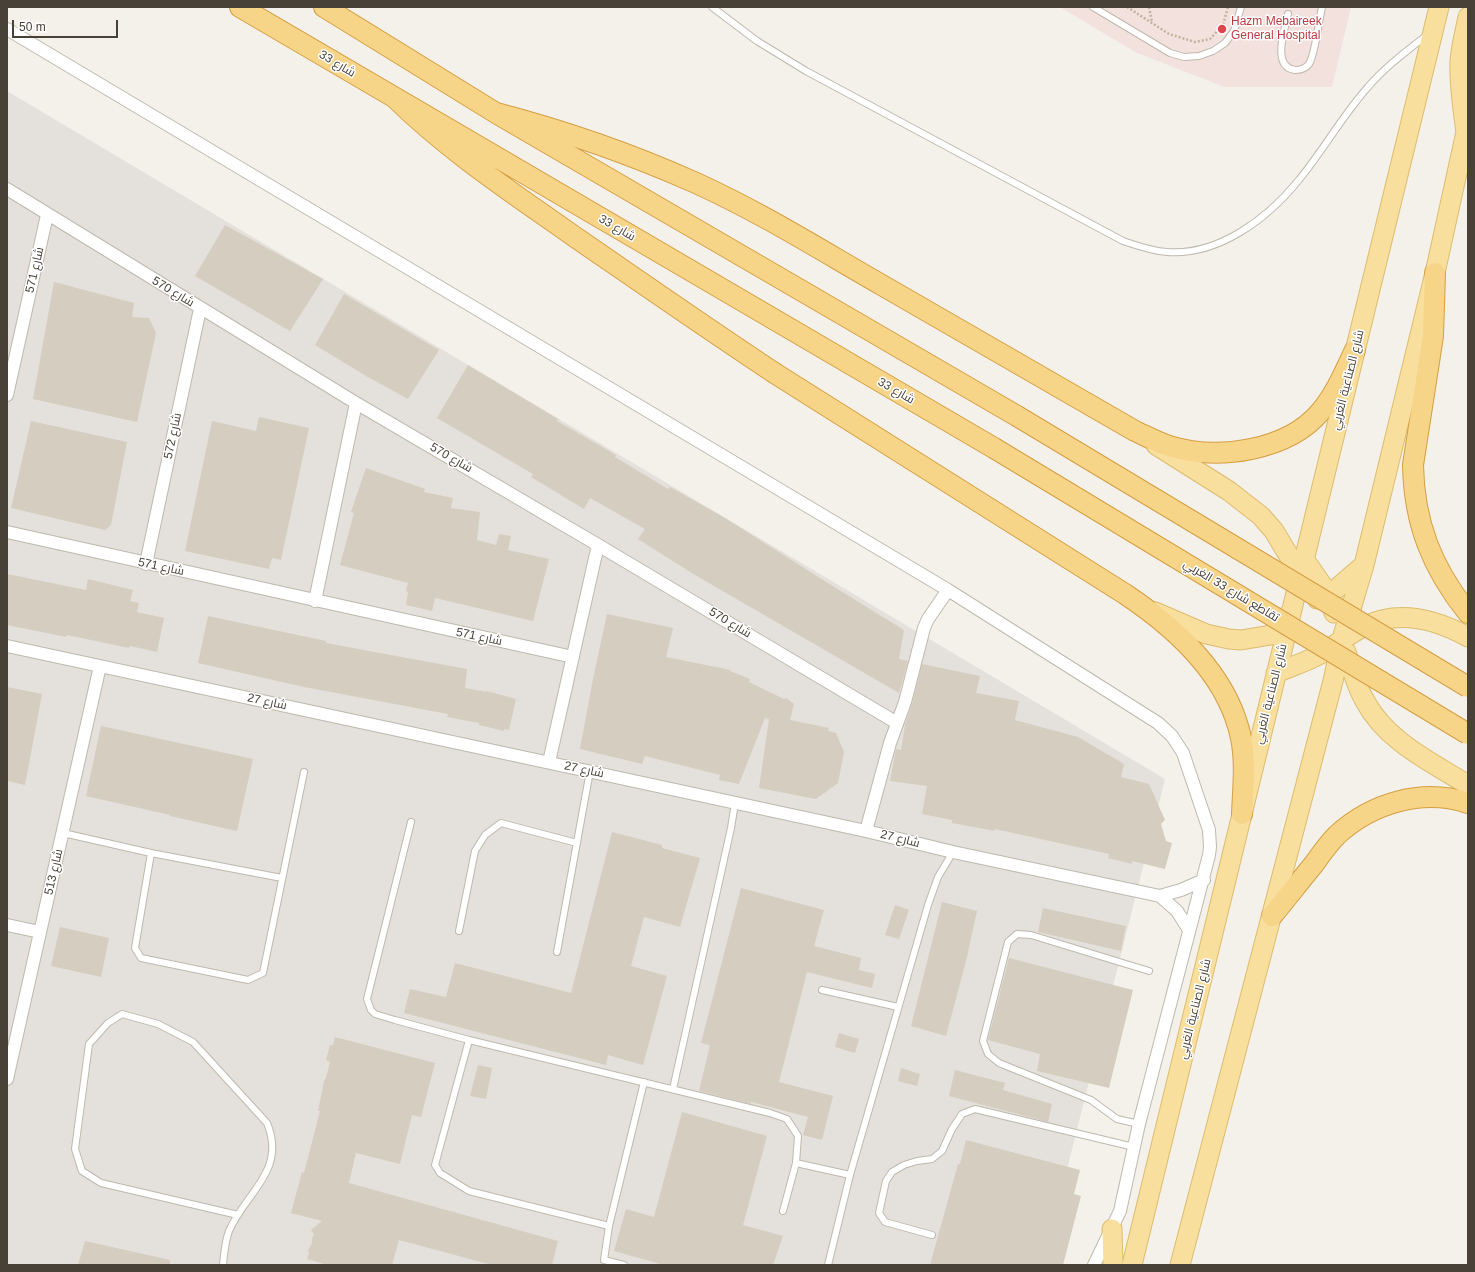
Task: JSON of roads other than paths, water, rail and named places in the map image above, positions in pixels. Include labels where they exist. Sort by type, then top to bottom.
[{"type":"highway","name":"شارع 33","points":[[240,7],[994,448]]},
{"type":"highway","points":[[324,7],[496,112],[1017,416],[1468,686]]},
{"type":"highway","points":[[395,98],[434,135],[476,168],[721,337],[776,374],[1145,607],[1181,638],[1207,667],[1216,678],[1230,704],[1241,738],[1243,756],[1242,814]]},
{"type":"highway","points":[[496,112],[620,151],[698,184],[806,241],[1135,431],[1168,446],[1203,452],[1238,451],[1273,442],[1305,427],[1321,411],[1336,388],[1355,350]]},
{"type":"highway","points":[[1435,273],[1433,336],[1413,465],[1413,485],[1420,524],[1434,561],[1455,597],[1468,613]]},
{"type":"highway","name":"تقاطع شارع 33 الغربي","points":[[994,448],[1468,734]]},
{"type":"highway","points":[[1272,916],[1336,836],[1353,822],[1372,811],[1392,803],[1414,798],[1436,797],[1458,799],[1468,803]]},
{"type":"main road","name":"شارع الصناعية الغربي","points":[[1132,1265],[1439,7]]},
{"type":"main road","points":[[1180,1265],[1333,681],[1342,639],[1364,565],[1465,144],[1460,84],[1460,61],[1468,17]]},
{"type":"main road","points":[[1135,431],[1229,491],[1262,516],[1274,531],[1295,566],[1295,583],[1292,608],[1282,623],[1271,635],[1241,640],[1229,640],[1206,634],[1145,607]]},
{"type":"main road","points":[[1304,559],[1329,595],[1356,684],[1365,702],[1376,718],[1389,733],[1404,745],[1468,786]]},
{"type":"main road","points":[[1292,608],[1329,595],[1364,565]]},
{"type":"main road","points":[[1292,608],[1323,652],[1333,681]]},
{"type":"main road","points":[[1276,673],[1323,652],[1366,625],[1393,618],[1407,618],[1433,622],[1468,637]]},
{"type":"main road","points":[[1112,1229],[1113,1265]]},
{"type":"street","name":"شارع الصناعية الغربي","points":[[7,29],[948,590],[1158,723],[1172,736],[1183,753],[1209,830],[1210,847],[1204,880],[1189,930],[1139,1124],[1120,1211],[1094,1265]]},
{"type":"street","name":"شارع 570","points":[[7,189],[200,309],[356,403],[598,544],[897,723]]},
{"type":"street","name":"شارع 571","points":[[7,396],[47,215]]},
{"type":"street","name":"شارع 572","points":[[146,564],[200,309]]},
{"type":"street","points":[[315,601],[356,403]]},
{"type":"street","name":"شارع 571","points":[[7,532],[146,564],[573,657]]},
{"type":"street","points":[[549,762],[598,544]]},
{"type":"street","points":[[866,831],[890,743],[905,702],[924,628],[928,619],[948,590]]},
{"type":"street","name":"شارع 27","points":[[7,646],[549,762],[866,831],[953,852],[1160,896],[1181,890],[1204,880]]},
{"type":"street","name":"شارع 513","points":[[7,1079],[100,666]]},
{"type":"street","name":"شارع 27","points":[[1160,896],[1177,911],[1189,930]]},
{"type":"street","points":[[7,925],[40,932]]},
{"type":"lane","points":[[712,7],[757,41],[806,71],[1123,240],[1144,249],[1167,252],[1190,252],[1212,246],[1232,237],[1265,213],[1297,182],[1369,85],[1389,66],[1433,30]]},
{"type":"lane","points":[[1093,7],[1170,53],[1184,57],[1199,56],[1213,51],[1225,43],[1234,31],[1241,7]]},
{"type":"lane","points":[[1288,14],[1280,54],[1283,63],[1290,69],[1300,70],[1308,65],[1312,56],[1322,7]]},
{"type":"lane","points":[[557,952],[590,771]]},
{"type":"lane","points":[[151,853],[135,948],[141,958],[248,980],[263,974],[304,772]]},
{"type":"lane","points":[[673,1089],[731,828],[735,803]]},
{"type":"lane","points":[[411,822],[367,999],[371,1010],[379,1016],[469,1040],[770,1113],[786,1119],[798,1136],[796,1163],[783,1211]]},
{"type":"lane","points":[[459,931],[475,851],[485,835],[501,823],[577,843]]},
{"type":"lane","points":[[62,833],[151,853],[282,878]]},
{"type":"lane","points":[[828,1265],[850,1174],[928,905],[938,878],[953,852]]},
{"type":"lane","points":[[1139,1124],[1117,1119],[1091,1100],[999,1063],[988,1054],[983,1041],[1008,942],[1017,934],[1031,935],[1149,971]]},
{"type":"lane","points":[[822,990],[898,1007]]},
{"type":"lane","points":[[223,1265],[228,1232],[260,1184],[268,1168],[273,1149],[272,1136],[267,1123],[193,1042],[158,1024],[122,1014],[108,1023],[89,1044],[75,1148],[82,1171],[101,1183],[238,1215]]},
{"type":"lane","points":[[469,1040],[435,1165],[440,1173],[469,1191],[609,1226]]},
{"type":"lane","points":[[624,1265],[604,1260],[609,1226],[644,1082]]},
{"type":"lane","points":[[932,1235],[885,1222],[879,1213],[886,1181],[892,1172],[904,1165],[916,1161],[932,1159],[942,1151],[952,1129],[962,1114],[975,1109],[1134,1147]]},
{"type":"lane","points":[[796,1163],[850,1174]]},
{"type":"place","name":"Hazm Mebaireek General Hospital","points":[[1222,29]]}]
